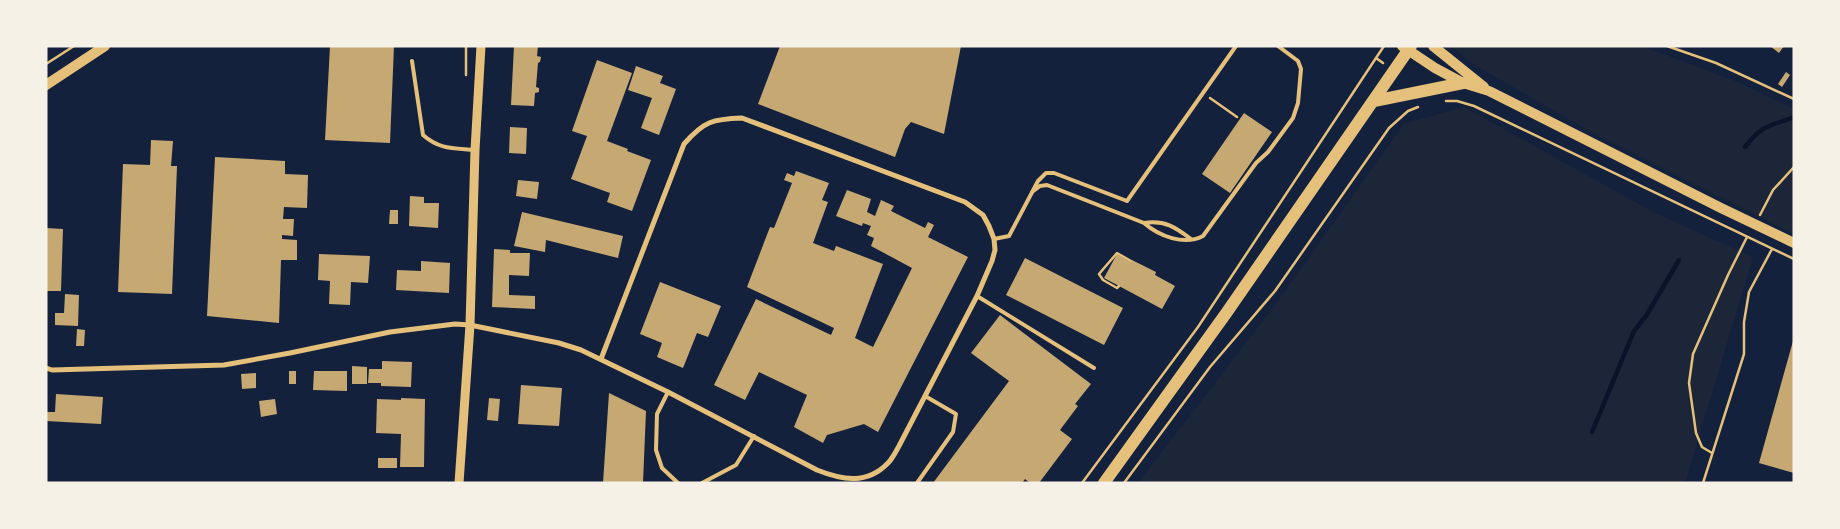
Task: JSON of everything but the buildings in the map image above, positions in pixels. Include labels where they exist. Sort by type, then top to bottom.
[{"type":"main road","points":[[46,85],[106,46]]},
{"type":"main road","points":[[1433,46],[1489,91]]},
{"type":"main road","points":[[1104,483],[1227,312],[1374,101],[1407,48],[1435,68],[1463,84],[1489,91],[1794,243]]},
{"type":"main road","points":[[1374,101],[1463,84]]},
{"type":"street","points":[[459,483],[470,325],[475,150],[481,46]]},
{"type":"street","points":[[46,368],[52,370],[224,365],[390,332],[455,324],[470,325],[559,343],[601,359],[817,470],[839,478],[865,480],[888,463],[899,446],[976,296],[992,261],[995,250],[994,239],[982,215],[965,202],[742,118],[711,121],[696,130],[684,144],[601,359]]},
{"type":"lane","points":[[994,239],[1009,236],[1032,192],[1041,177],[1046,173],[1054,173],[1127,201],[1236,46]]},
{"type":"lane","points":[[1032,192],[1040,186],[1047,185],[1144,223],[1151,230],[1177,240],[1196,240],[1203,236],[1256,163],[1268,152],[1293,118],[1298,103],[1301,69],[1298,61],[1278,46]]},
{"type":"lane","points":[[412,61],[423,135],[432,143],[441,146],[475,150]]},
{"type":"lane","points":[[1144,223],[1156,222],[1176,228],[1191,239]]},
{"type":"lane","points":[[976,296],[1094,368]]},
{"type":"lane","points":[[668,392],[657,414],[656,450],[662,468],[678,483]]},
{"type":"lane","points":[[917,483],[952,432],[956,414],[925,396]]},
{"type":"lane","points":[[702,483],[736,465],[754,436]]},
{"type":"path","points":[[46,64],[74,46]]},
{"type":"path","points":[[1667,46],[1716,63],[1794,99]]},
{"type":"path","points":[[1082,483],[1198,327],[1376,58]]},
{"type":"path","points":[[1124,483],[1210,367],[1275,291],[1389,128],[1408,111],[1426,104],[1424,90]]},
{"type":"path","points":[[1203,93],[1237,117]]},
{"type":"path","points":[[1442,102],[1457,101],[1474,106],[1794,259]]},
{"type":"path","points":[[1773,190],[1794,167]]},
{"type":"path","points":[[1703,483],[1744,354],[1744,322],[1749,292],[1772,249]]},
{"type":"path","points":[[1119,286],[1118,288],[1102,280],[1099,274],[1117,253],[1131,261]]},
{"type":"path","points":[[1712,454],[1702,447],[1696,433],[1689,383],[1693,354],[1737,257]]},
{"type":"shaded area","points":[[1455,46],[1642,46],[1738,82],[1794,109],[1794,234],[1591,132],[1473,64],[1453,48]]},
{"type":"shaded area","points":[[1464,107],[1655,213],[1753,257],[1685,483],[1138,483],[1276,304],[1404,124]]},
{"type":"waterway","points":[[1745,147],[1762,130],[1794,117]]},
{"type":"waterway","points":[[1592,432],[1634,331],[1646,316],[1679,260]]}]
